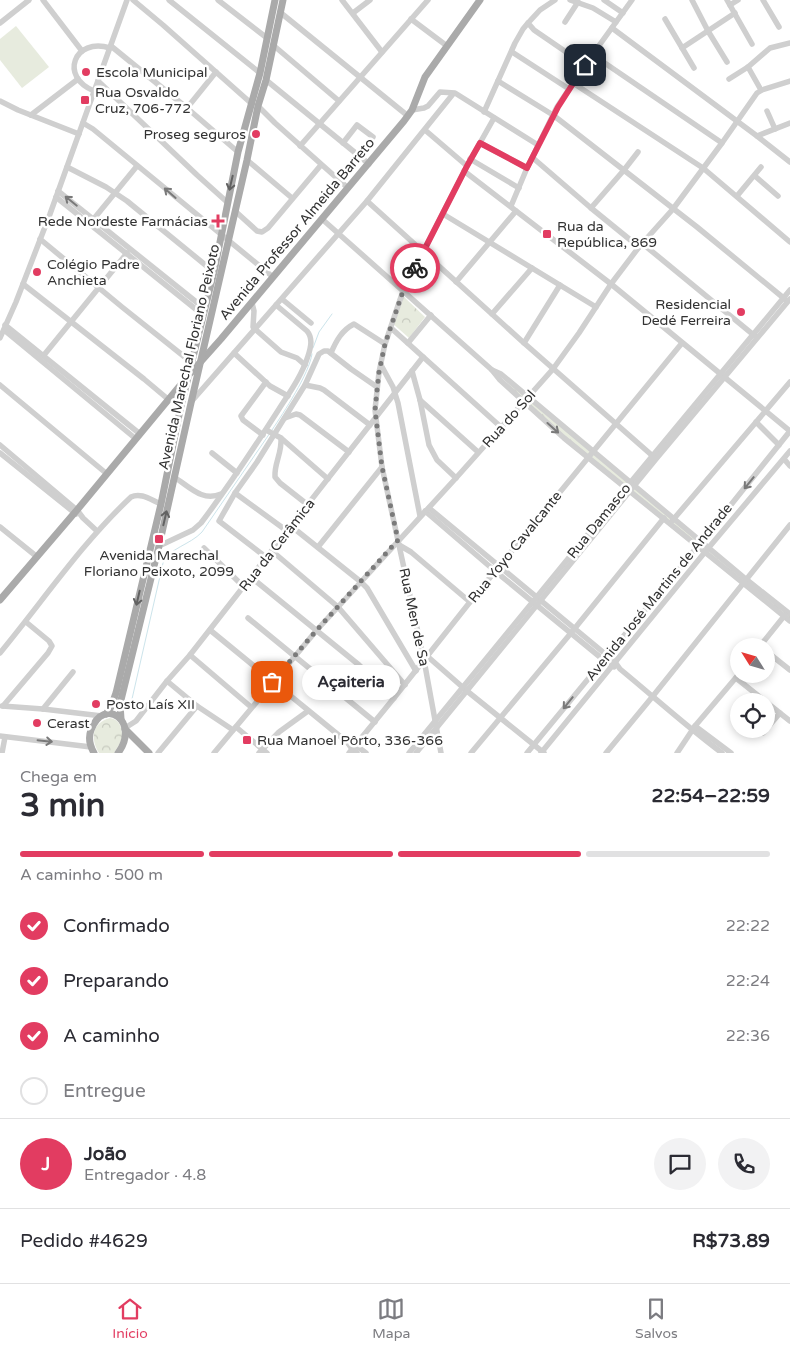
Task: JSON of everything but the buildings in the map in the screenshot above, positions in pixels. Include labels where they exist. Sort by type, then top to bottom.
[{"type":"main road","name":"Avenida Marechal Floriano Peixoto","points":[[92,750],[90,737],[92,728],[98,719],[111,707],[114,700],[161,504],[191,362],[214,272],[238,152],[266,80],[283,0]]},
{"type":"main road","name":"Avenida Professor Almeida Barreto","points":[[0,600],[410,113],[425,77],[480,0]]},
{"type":"main road","name":"Avenida Marechal Floriano Peixoto","points":[[121,719],[120,704],[159,546],[248,160],[260,73],[275,3]]},
{"type":"main road","points":[[104,715],[114,715],[121,719],[125,729],[149,753]]},
{"type":"main road","points":[[118,753],[124,741],[125,729]]},
{"type":"street","points":[[0,23],[29,0]]},
{"type":"street","points":[[42,0],[82,51]]},
{"type":"street","points":[[0,338],[56,198],[127,0]]},
{"type":"street","points":[[132,0],[255,105],[348,188]]},
{"type":"street","points":[[169,0],[260,73]]},
{"type":"street","points":[[218,0],[267,38]]},
{"type":"street","points":[[267,0],[275,3]]},
{"type":"street","points":[[342,0],[382,52]]},
{"type":"street","points":[[353,13],[370,0]]},
{"type":"street","points":[[300,146],[428,0]]},
{"type":"street","points":[[484,112],[523,28],[540,10],[555,0]]},
{"type":"street","points":[[570,0],[593,8],[616,22]]},
{"type":"street","points":[[604,0],[622,14]]},
{"type":"street","points":[[456,282],[490,242],[514,209],[519,188],[527,168],[568,89],[632,0]]},
{"type":"street","points":[[692,0],[727,62]]},
{"type":"street","points":[[738,0],[729,2],[752,44]]},
{"type":"street","points":[[763,0],[778,27]]},
{"type":"street","points":[[565,22],[578,2]]},
{"type":"street","points":[[281,13],[360,78],[410,113],[428,106],[440,92],[455,93],[538,145]]},
{"type":"street","points":[[682,48],[735,13]]},
{"type":"street","points":[[411,19],[447,46]]},
{"type":"street","points":[[665,19],[694,68]]},
{"type":"street","points":[[529,22],[531,27],[585,65]]},
{"type":"street","points":[[612,28],[790,162]]},
{"type":"street","points":[[729,79],[748,67],[770,48],[790,43]]},
{"type":"street","points":[[94,91],[84,86],[78,79],[74,66],[82,51],[98,45],[110,47],[187,108],[238,152]]},
{"type":"street","points":[[273,45],[339,101]]},
{"type":"street","points":[[512,52],[568,89]]},
{"type":"street","points":[[593,55],[722,143]]},
{"type":"street","points":[[748,67],[761,90],[790,81]]},
{"type":"street","points":[[187,108],[216,72]]},
{"type":"street","points":[[31,115],[78,79]]},
{"type":"street","points":[[266,80],[369,164]]},
{"type":"street","points":[[98,81],[227,202]]},
{"type":"street","points":[[498,81],[554,115],[787,299]]},
{"type":"street","points":[[573,83],[703,168],[790,242]]},
{"type":"street","name":"Rua do Sol","points":[[214,753],[316,631],[399,543],[420,516],[502,428],[553,369],[611,284],[673,209],[755,95],[761,90]]},
{"type":"street","points":[[191,403],[367,201],[453,94]]},
{"type":"street","points":[[0,101],[79,134]]},
{"type":"street","points":[[767,111],[775,129]]},
{"type":"street","name":"Rua Men de Sa","points":[[441,753],[425,658],[382,467],[375,410],[385,344],[403,291],[470,159],[494,118]]},
{"type":"street","points":[[83,123],[93,129],[273,277]]},
{"type":"street","points":[[757,136],[790,123]]},
{"type":"street","points":[[343,143],[356,125],[373,137]]},
{"type":"street","points":[[425,130],[514,209],[611,284],[790,431]]},
{"type":"street","points":[[480,143],[527,168]]},
{"type":"street","points":[[591,208],[638,152]]},
{"type":"street","points":[[533,158],[591,208],[755,336]]},
{"type":"street","points":[[470,159],[519,188]]},
{"type":"street","points":[[248,160],[292,198]]},
{"type":"street","points":[[235,211],[262,232],[268,228],[321,165]]},
{"type":"street","points":[[91,222],[138,166]]},
{"type":"street","points":[[67,167],[127,201],[214,272]]},
{"type":"street","points":[[737,196],[761,167]]},
{"type":"street","points":[[755,176],[778,196]]},
{"type":"street","points":[[58,191],[91,222],[204,312]]},
{"type":"street","points":[[56,198],[91,222]]},
{"type":"street","points":[[367,201],[654,458]]},
{"type":"street","points":[[443,214],[596,307]]},
{"type":"street","points":[[322,219],[492,370],[500,380],[593,452],[664,518],[672,521]]},
{"type":"street","points":[[40,239],[191,362]]},
{"type":"street","points":[[44,355],[128,252]]},
{"type":"street","points":[[492,314],[532,268]]},
{"type":"street","points":[[23,284],[169,400]]},
{"type":"street","points":[[524,343],[560,285]]},
{"type":"street","name":"Rua Damasco","points":[[416,753],[436,725],[630,487],[787,299],[790,290]]},
{"type":"street","points":[[282,299],[311,323]]},
{"type":"street","points":[[252,303],[255,329],[282,352],[297,358],[305,364]]},
{"type":"street","points":[[267,558],[218,521],[257,462],[308,355],[311,341],[307,330],[276,305]]},
{"type":"street","points":[[408,343],[431,315]]},
{"type":"street","points":[[159,546],[193,530],[205,518],[262,436],[270,432],[285,418],[305,385],[317,357],[322,352],[328,351],[344,332],[354,324],[385,344]]},
{"type":"street","points":[[5,327],[44,355],[138,437]]},
{"type":"street","points":[[5,327],[138,437]]},
{"type":"street","points":[[391,328],[502,428]]},
{"type":"street","name":"Rua Yoyo Cavalcante","points":[[353,750],[497,568],[589,458],[615,423],[682,342]]},
{"type":"street","points":[[328,351],[377,387]]},
{"type":"street","points":[[234,353],[275,390],[288,396]]},
{"type":"street","name":"Rua da Cerâmica","points":[[125,729],[136,721],[252,578],[423,357]]},
{"type":"street","points":[[381,365],[396,393],[420,516]]},
{"type":"street","points":[[412,371],[432,453],[456,478]]},
{"type":"street","points":[[262,436],[243,420],[242,415],[266,382]]},
{"type":"street","points":[[672,521],[790,382]]},
{"type":"street","points":[[0,385],[107,474]]},
{"type":"street","points":[[305,385],[324,390],[370,426]]},
{"type":"street","points":[[420,400],[478,452]]},
{"type":"street","points":[[526,400],[564,438],[630,487],[745,582],[788,613],[790,621]]},
{"type":"street","points":[[285,418],[296,414],[300,415],[349,452]]},
{"type":"street","points":[[756,422],[779,445]]},
{"type":"street","name":"Avenida José Martins de Andrade","points":[[527,753],[790,431]]},
{"type":"street","points":[[270,432],[281,438],[328,479]]},
{"type":"street","points":[[281,438],[281,452],[275,477],[308,505]]},
{"type":"street","points":[[0,445],[97,532]]},
{"type":"street","points":[[0,453],[76,512]]},
{"type":"street","points":[[212,453],[237,474]]},
{"type":"street","points":[[788,456],[790,466]]},
{"type":"street","points":[[425,658],[542,753],[707,550],[788,456]]},
{"type":"street","points":[[318,547],[382,467]]},
{"type":"street","points":[[174,477],[203,496],[212,497],[221,494]]},
{"type":"street","points":[[235,493],[287,531]]},
{"type":"street","points":[[0,653],[85,545],[124,504],[134,495],[141,495],[161,504]]},
{"type":"street","points":[[427,509],[681,721],[694,727],[732,753]]},
{"type":"street","points":[[471,753],[664,518]]},
{"type":"street","points":[[606,753],[790,525]]},
{"type":"street","points":[[291,526],[361,582],[371,594],[416,671]]},
{"type":"street","points":[[1,530],[36,556]]},
{"type":"street","points":[[399,543],[470,602]]},
{"type":"street","points":[[204,548],[244,587]]},
{"type":"street","points":[[272,550],[338,607],[405,684]]},
{"type":"street","points":[[252,578],[359,665],[394,698]]},
{"type":"street","points":[[767,638],[788,613]]},
{"type":"street","points":[[248,618],[374,722]]},
{"type":"street","points":[[1,706],[51,649],[51,644],[26,622]]},
{"type":"street","points":[[210,630],[347,742],[353,750],[366,753]]},
{"type":"street","points":[[190,655],[251,707]]},
{"type":"street","points":[[775,658],[790,670]]},
{"type":"street","points":[[43,709],[73,672]]},
{"type":"street","points":[[167,681],[197,706],[234,728],[263,752],[279,732],[308,711]]},
{"type":"street","points":[[677,753],[694,727],[731,683]]},
{"type":"street","points":[[745,683],[756,693]]},
{"type":"street","points":[[1,706],[104,715]]},
{"type":"street","points":[[158,753],[197,706]]},
{"type":"street","points":[[775,709],[790,721]]},
{"type":"street","points":[[775,719],[780,713]]},
{"type":"street","name":"Rua Damasco","points":[[409,753],[436,725]]},
{"type":"street","points":[[694,727],[720,752]]},
{"type":"street","points":[[2,753],[3,737],[92,750]]},
{"type":"green space","points":[[16,26],[49,67],[22,88],[0,60],[0,39]]},
{"type":"green space","points":[[402,295],[425,317],[409,338],[391,322]]},
{"type":"green space","points":[[498,373],[790,616],[790,620],[591,458],[526,403]]},
{"type":"green space","points":[[110,718],[118,723],[123,738],[114,753],[99,753],[94,742],[94,732],[99,723]]},
{"type":"waterway","points":[[313,348],[319,332],[332,314]]},
{"type":"waterway","points":[[272,430],[301,382],[312,354]]},
{"type":"waterway","points":[[127,707],[132,699],[163,563],[175,550],[202,532],[270,433]]},
{"type":"way so far","points":[[272,682],[398,540],[382,467],[375,410],[379,372],[385,344],[403,291],[415,268]]},
{"type":"place","name":"Escola Municipal","points":[[86,72]]},
{"type":"place","name":"Rua Osvaldo Cruz, 706-772","points":[[85,100]]},
{"type":"place","name":"Proseg seguros","points":[[256,134]]},
{"type":"place","name":"Rede Nordeste Farmácias","points":[[218,221]]},
{"type":"place","name":"Rua da República, 869","points":[[547,234]]},
{"type":"place","name":"Colégio Padre Anchieta","points":[[37,272]]},
{"type":"place","name":"Residencial Dedé Ferreira","points":[[741,312]]},
{"type":"place","name":"Avenida Marechal Floriano Peixoto, 2099","points":[[159,539]]},
{"type":"place","name":"Açaiteria","points":[[272,682]]},
{"type":"place","name":"Posto Laís XII","points":[[96,704]]},
{"type":"place","name":"Cerast","points":[[37,723]]},
{"type":"place","name":"Rua Manoel Pôrto, 336-366","points":[[247,740]]},
{"type":"route","points":[[415,268],[480,143],[527,168],[568,89],[585,65]]}]
